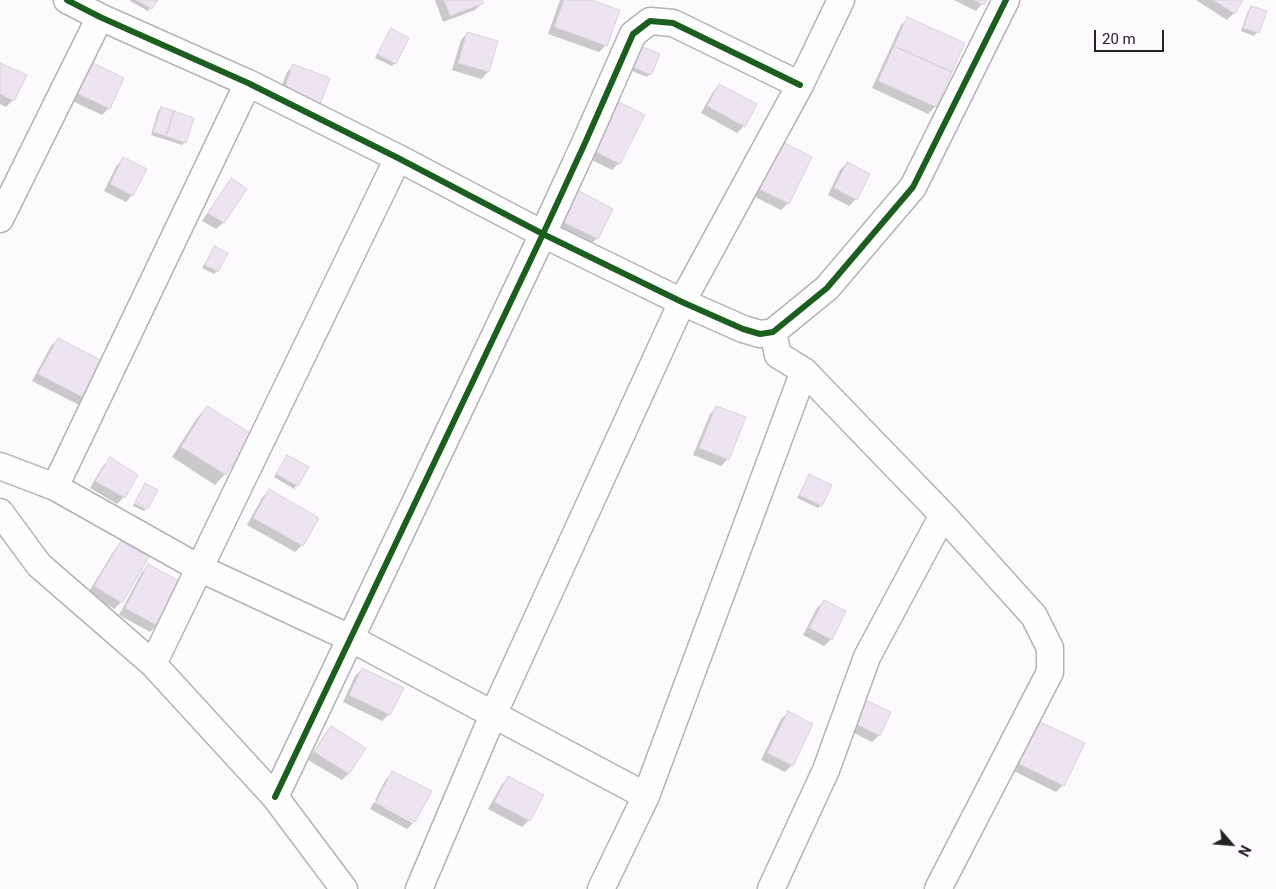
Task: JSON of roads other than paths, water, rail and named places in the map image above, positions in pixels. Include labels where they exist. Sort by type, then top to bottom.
[{"type":"street","points":[[67,0],[100,17],[248,83],[398,158],[543,234],[682,302],[760,334],[773,332],[827,288],[912,187],[1006,0]]},
{"type":"street","points":[[419,889],[493,715],[682,302],[800,85],[842,0]]},
{"type":"street","points":[[0,219],[100,17]]},
{"type":"street","points":[[275,797],[543,234],[633,34],[650,21],[673,23],[800,85]]},
{"type":"street","points":[[55,487],[248,83]]},
{"type":"street","points":[[153,664],[398,158]]},
{"type":"street","points":[[773,332],[778,354],[804,371],[943,515],[1034,616],[1050,648],[1050,672],[938,889]]},
{"type":"street","points":[[601,889],[646,796],[804,371]]},
{"type":"street","points":[[0,466],[55,487],[199,568],[350,638],[646,796]]},
{"type":"street","points":[[0,512],[39,565],[153,664],[275,797],[344,889]]},
{"type":"street","points":[[771,889],[826,770],[867,657],[943,515]]}]
